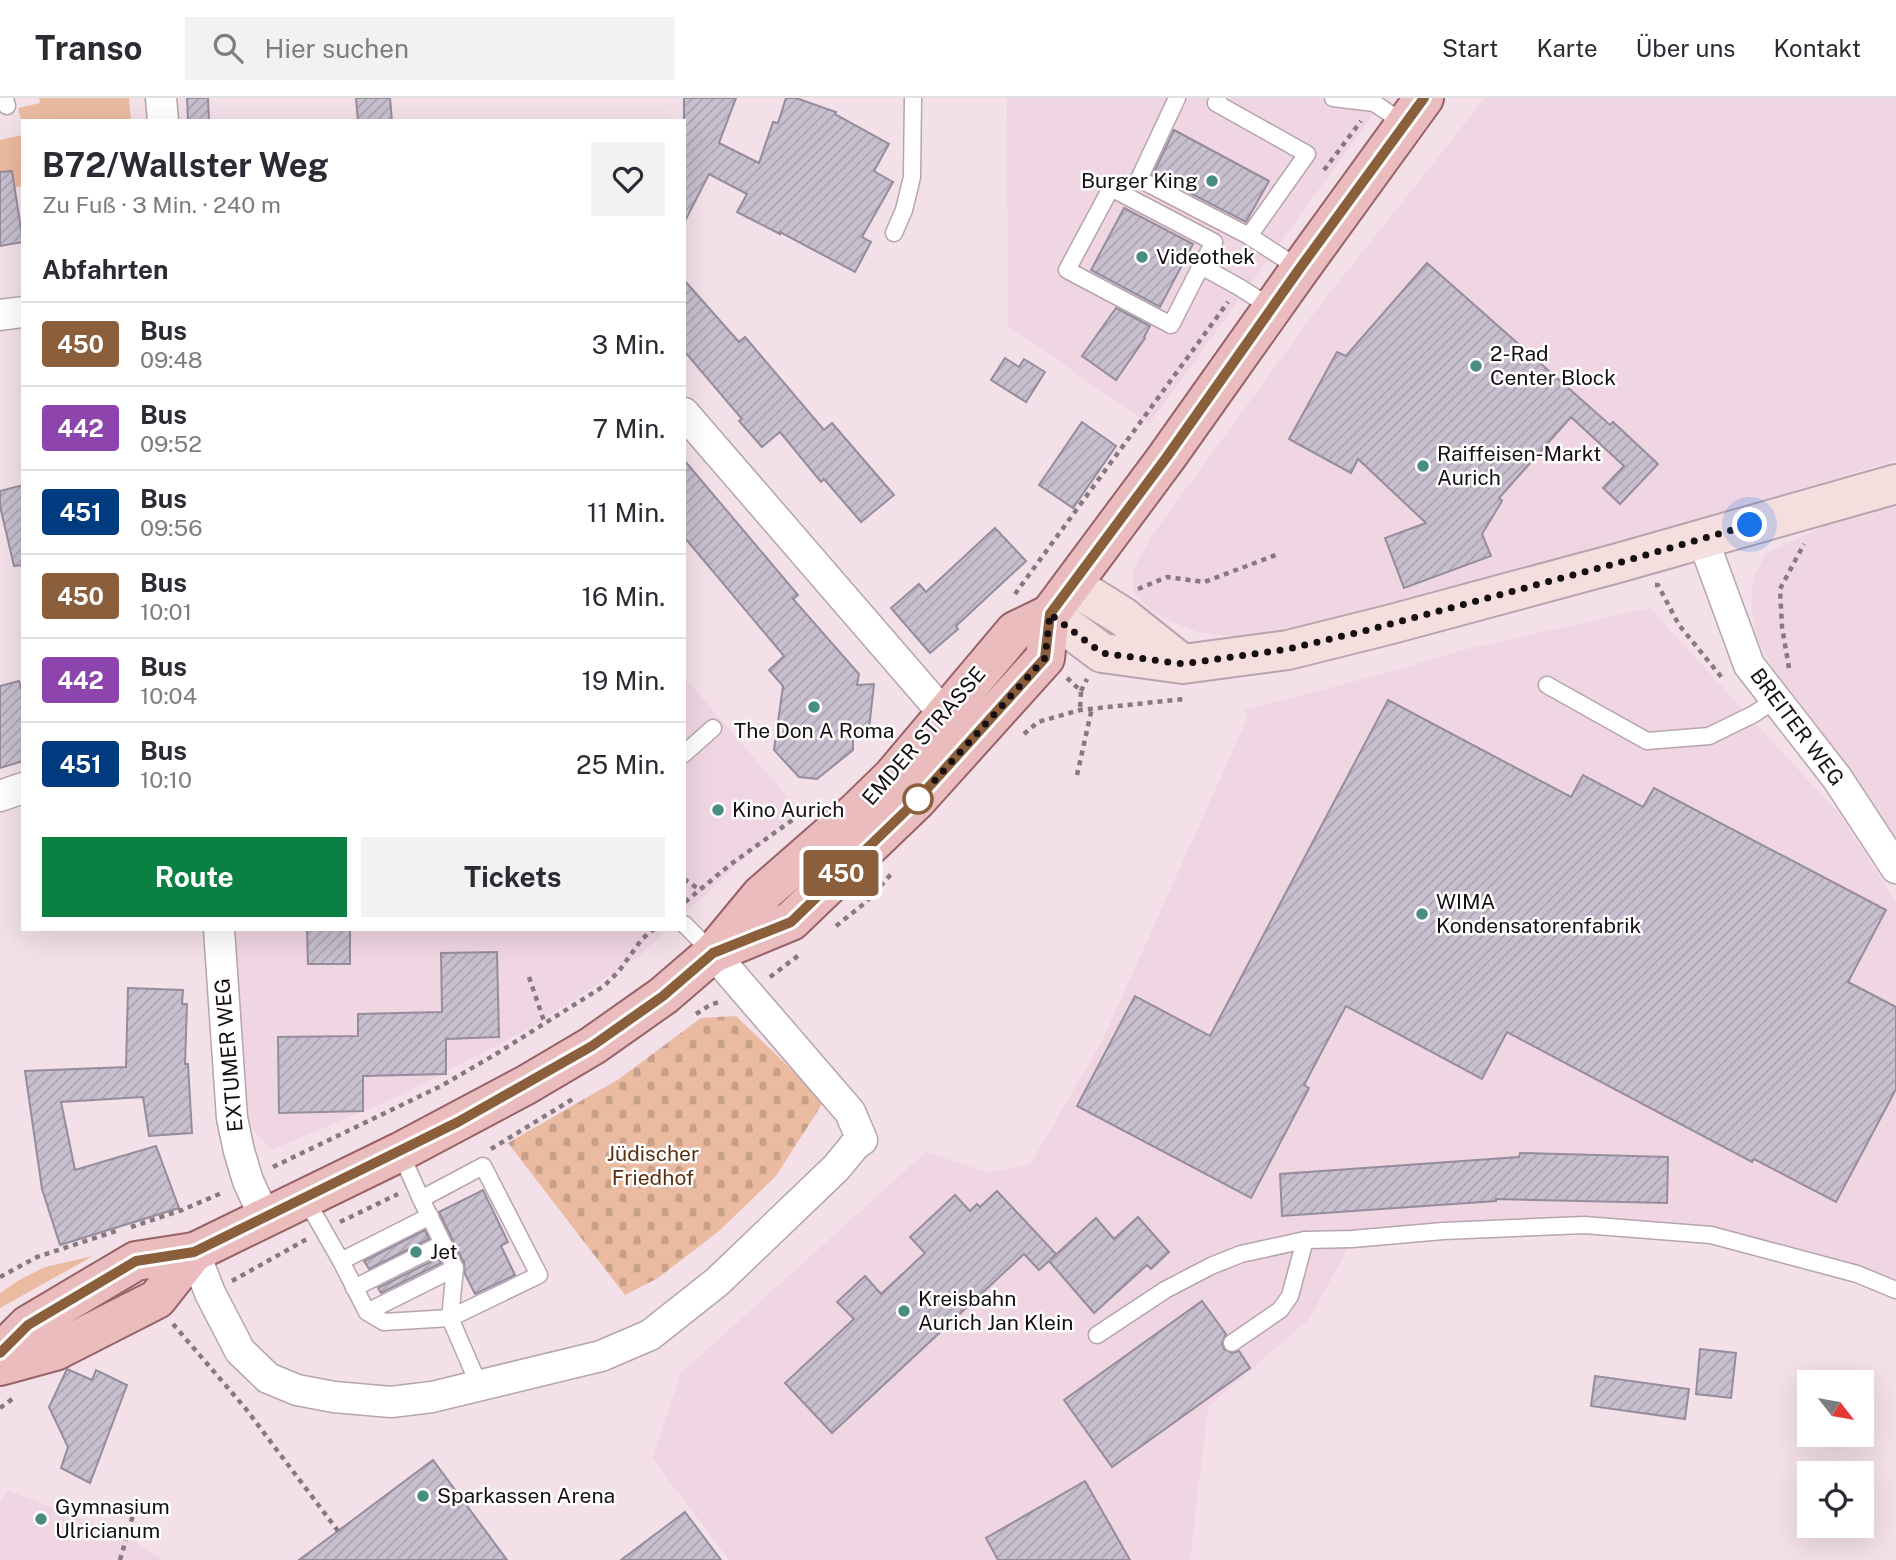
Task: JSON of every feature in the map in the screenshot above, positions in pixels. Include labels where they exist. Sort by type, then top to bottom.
[{"type":"main road","name":"EMDER STRASSE","points":[[0,1353],[28,1325],[136,1261],[194,1252],[400,1152],[503,1098],[592,1046],[663,996],[713,953],[761,895],[892,777],[1014,631],[1061,599],[1166,458],[1300,268],[1401,108]]},
{"type":"main road","name":"EMDER STRASSE","points":[[713,953],[791,922],[917,800],[1045,658],[1061,599]]},
{"type":"main road","name":"EMDER STRASSE","points":[[0,1366],[55,1351],[157,1299],[194,1252]]},
{"type":"street","points":[[161,98],[163,119]]},
{"type":"street","points":[[0,315],[21,312]]},
{"type":"street","points":[[686,415],[932,700],[947,713]]},
{"type":"street","points":[[1061,599],[1102,653],[1183,664],[1288,649],[1354,634],[1896,484]]},
{"type":"street","name":"BREITER WEG","points":[[1702,537],[1749,665],[1838,778],[1896,868]]},
{"type":"street","points":[[1061,599],[1122,616],[1183,664]]},
{"type":"street","points":[[0,796],[21,790]]},
{"type":"street","name":"EXTUMER WEG","points":[[219,931],[232,1118],[248,1181],[265,1218]]},
{"type":"street","points":[[194,1252],[210,1293],[240,1350],[268,1378],[297,1390],[334,1398],[391,1402],[432,1397],[601,1356],[650,1335],[717,1282],[862,1140],[850,1112],[713,953]]},
{"type":"lane","points":[[894,233],[904,210],[912,177],[913,98]]},
{"type":"lane","points":[[1177,98],[1139,179],[1249,236],[1300,268]]},
{"type":"lane","points":[[1218,98],[1216,103],[1307,154],[1249,236]]},
{"type":"lane","points":[[1333,98],[1401,108]]},
{"type":"lane","points":[[1111,188],[1214,242],[1201,266],[1171,325],[1067,270],[1111,188]]},
{"type":"lane","points":[[1201,266],[1272,308]]},
{"type":"lane","points":[[1547,685],[1647,741],[1709,736],[1754,714],[1776,699]]},
{"type":"lane","points":[[686,752],[713,728]]},
{"type":"lane","points":[[686,926],[713,953]]},
{"type":"lane","points":[[400,1152],[454,1268],[450,1318],[479,1385]]},
{"type":"lane","points":[[305,1198],[367,1312],[384,1322],[450,1318],[539,1275],[484,1166],[421,1199]]},
{"type":"lane","points":[[341,1261],[430,1216]]},
{"type":"lane","points":[[1097,1335],[1165,1290],[1241,1254],[1305,1240],[1353,1239],[1443,1231],[1584,1225],[1711,1235],[1857,1274],[1896,1290]]},
{"type":"lane","points":[[1233,1343],[1280,1310],[1290,1296],[1305,1240]]},
{"type":"lane","points":[[354,1288],[442,1244]]},
{"type":"lane","points":[[367,1312],[454,1268]]},
{"type":"path","points":[[1317,181],[1401,108]]},
{"type":"path","points":[[1013,596],[1239,287]]},
{"type":"path","points":[[1790,674],[1782,627],[1780,589],[1808,537]]},
{"type":"path","points":[[1122,616],[1138,589],[1167,577],[1204,582],[1276,555]]},
{"type":"path","points":[[1081,691],[1102,653]]},
{"type":"path","points":[[1077,775],[1092,708]]},
{"type":"path","points":[[686,880],[700,890]]},
{"type":"path","points":[[0,1277],[37,1257],[182,1210],[248,1181],[283,1161],[441,1086],[604,986],[652,931]]},
{"type":"path","points":[[529,977],[545,1024]]},
{"type":"path","points":[[166,1316],[246,1409],[338,1531]]},
{"type":"path","points":[[120,1560],[135,1508]]},
{"type":"shaded area","points":[[1007,98],[1385,98],[1149,424],[1008,326]]},
{"type":"shaded area","points":[[1485,98],[1896,98],[1896,460],[1390,614],[1295,632],[1247,637],[1201,633],[1167,620],[1149,609],[1134,593],[1132,573],[1151,537],[1315,312]]},
{"type":"shaded area","points":[[1896,502],[1896,837],[1860,783],[1776,673],[1756,636],[1751,603],[1754,575],[1767,553],[1837,520]]},
{"type":"shaded area","points":[[1650,608],[1840,815],[1896,902],[1896,1286],[1711,1235],[1584,1225],[1353,1239],[1309,1319],[1208,1407],[1190,1560],[729,1560],[652,1458],[681,1373],[926,1152],[986,1172],[1030,1165],[1102,1041],[1248,717],[1244,710],[1463,650]]},
{"type":"shaded area","points":[[686,679],[798,809],[686,912]]},
{"type":"shaded area","points":[[235,931],[666,931],[638,957],[532,1027],[397,1097],[271,1150],[249,1125]]},
{"type":"shaded area","name":"Gymnasium Ulricianum","points":[[7,1490],[120,1533],[164,1560],[0,1560],[0,1504]]},
{"type":"green space","points":[[39,98],[129,98],[131,119],[21,120],[18,108],[40,103]]},
{"type":"green space","points":[[21,135],[21,186],[0,190],[0,140]]},
{"type":"green space","name":"Jüdischer Friedhof","points":[[736,1016],[824,1101],[776,1176],[719,1231],[658,1278],[625,1295],[508,1143],[619,1079],[701,1018]]},
{"type":"green space","points":[[93,1256],[0,1308],[0,1293],[21,1279],[45,1267]]},
{"type":"building","points":[[187,98],[208,98],[209,119],[188,119]]},
{"type":"building","points":[[356,98],[390,98],[392,119],[358,119]]},
{"type":"building","points":[[684,98],[736,98],[719,143],[759,163],[773,122],[778,123],[786,98],[796,98],[836,112],[835,114],[889,144],[874,171],[893,182],[862,237],[871,242],[855,272],[737,212],[747,194],[709,174],[686,219]]},
{"type":"building","points":[[1174,130],[1269,181],[1246,222],[1153,174]]},
{"type":"building","points":[[12,171],[21,242],[0,246],[0,172]]},
{"type":"building","name":"Videothek","points":[[1124,208],[1193,244],[1160,307],[1091,270]]},
{"type":"building","points":[[1427,263],[1610,425],[1613,422],[1658,464],[1620,504],[1603,488],[1624,466],[1571,417],[1499,498],[1502,501],[1482,534],[1491,556],[1404,588],[1385,538],[1426,523],[1358,459],[1351,473],[1289,439],[1337,352],[1346,356]]},
{"type":"building","points":[[686,282],[739,342],[745,337],[824,430],[832,423],[894,495],[861,522],[824,479],[821,482],[780,432],[762,447],[739,421],[742,419],[686,353]]},
{"type":"building","points":[[1116,308],[1150,326],[1145,338],[1116,380],[1082,356]]},
{"type":"building","points":[[1005,358],[1019,367],[1024,359],[1045,372],[1026,402],[991,380]]},
{"type":"building","points":[[1082,422],[1116,446],[1073,508],[1039,485]]},
{"type":"building","points":[[686,462],[798,595],[793,599],[859,674],[857,685],[874,684],[868,738],[853,738],[853,750],[817,779],[799,777],[774,750],[783,686],[769,670],[784,656],[686,539]]},
{"type":"building","points":[[21,486],[21,565],[14,566],[0,506],[0,491]]},
{"type":"building","points":[[995,528],[1026,561],[930,653],[891,608],[919,584],[926,592]]},
{"type":"building","points":[[19,681],[21,688],[21,762],[0,768],[0,686]]},
{"type":"building","points":[[1388,700],[1571,797],[1583,775],[1643,807],[1654,788],[1886,910],[1848,982],[1896,1007],[1896,1089],[1836,1202],[1754,1159],[1752,1162],[1507,1032],[1482,1079],[1346,1006],[1304,1085],[1309,1088],[1251,1198],[1077,1106],[1135,996],[1210,1036]]},
{"type":"building","points":[[307,931],[350,931],[350,964],[308,964]]},
{"type":"building","points":[[497,952],[499,1037],[446,1039],[446,1074],[363,1076],[363,1111],[279,1113],[278,1037],[358,1036],[358,1014],[442,1012],[441,953]]},
{"type":"building","points":[[128,988],[183,990],[182,1004],[187,1004],[185,1064],[188,1064],[192,1133],[149,1136],[143,1097],[61,1102],[75,1170],[156,1146],[179,1208],[60,1245],[42,1189],[25,1071],[126,1067]]},
{"type":"building","points":[[1520,1153],[1668,1157],[1667,1203],[1496,1199],[1282,1216],[1280,1174],[1519,1157]]},
{"type":"building","points":[[483,1190],[508,1242],[501,1246],[515,1275],[475,1294],[465,1274],[464,1263],[439,1212]]},
{"type":"building","name":"Kreisbahn Aurich Jan Klein","points":[[997,1191],[1056,1254],[1050,1260],[1096,1218],[1114,1239],[1138,1217],[1169,1252],[1151,1269],[1147,1265],[1094,1313],[1049,1261],[1039,1270],[1024,1254],[832,1433],[785,1383],[854,1319],[837,1302],[865,1276],[881,1294],[925,1253],[910,1237],[955,1195],[970,1211],[977,1204],[980,1207]]},
{"type":"building","points":[[425,1230],[429,1239],[369,1269],[364,1261]]},
{"type":"building","points":[[438,1258],[441,1263],[381,1293],[378,1288]]},
{"type":"building","points":[[1202,1301],[1226,1334],[1222,1343],[1224,1349],[1232,1353],[1239,1351],[1250,1368],[1112,1467],[1064,1400]]},
{"type":"building","points":[[1700,1349],[1736,1353],[1731,1398],[1696,1394]]},
{"type":"building","points":[[67,1369],[92,1380],[96,1370],[127,1385],[90,1483],[61,1468],[68,1447],[49,1407]]},
{"type":"building","points":[[1595,1376],[1689,1389],[1685,1419],[1591,1406]]},
{"type":"building","name":"Sparkassen Arena","points":[[433,1460],[507,1560],[299,1560],[338,1531]]},
{"type":"building","points":[[1085,1481],[1130,1560],[998,1560],[986,1538]]},
{"type":"building","points":[[685,1512],[721,1560],[621,1560]]},
{"type":"bus line","name":"450","points":[[0,1353],[28,1325],[136,1261],[194,1252],[400,1152],[526,1085],[592,1046],[663,996],[713,953],[791,922],[917,800],[1045,658],[1050,614],[1087,567],[1424,98]]},
{"type":"place","name":"Burger King","points":[[1212,181]]},
{"type":"place","name":"Videothek","points":[[1142,257]]},
{"type":"place","name":"2-Rad Center Block","points":[[1476,366]]},
{"type":"place","name":"Raiffeisen-Markt Aurich","points":[[1423,466]]},
{"type":"place","name":"The Don A Roma","points":[[814,707]]},
{"type":"place","name":"Kino Aurich","points":[[718,810]]},
{"type":"place","name":"WIMA Kondensatorenfabrik","points":[[1422,914]]},
{"type":"place","name":"Jet","points":[[416,1252]]},
{"type":"place","name":"Kreisbahn Aurich Jan Klein","points":[[904,1311]]},
{"type":"place","name":"Sparkassen Arena","points":[[423,1496]]},
{"type":"place","name":"Gymnasium Ulricianum","points":[[41,1519]]},
{"type":"route","points":[[918,799],[1045,658],[1050,614],[1102,653],[1183,664],[1288,649],[1368,630],[1750,525]]}]
